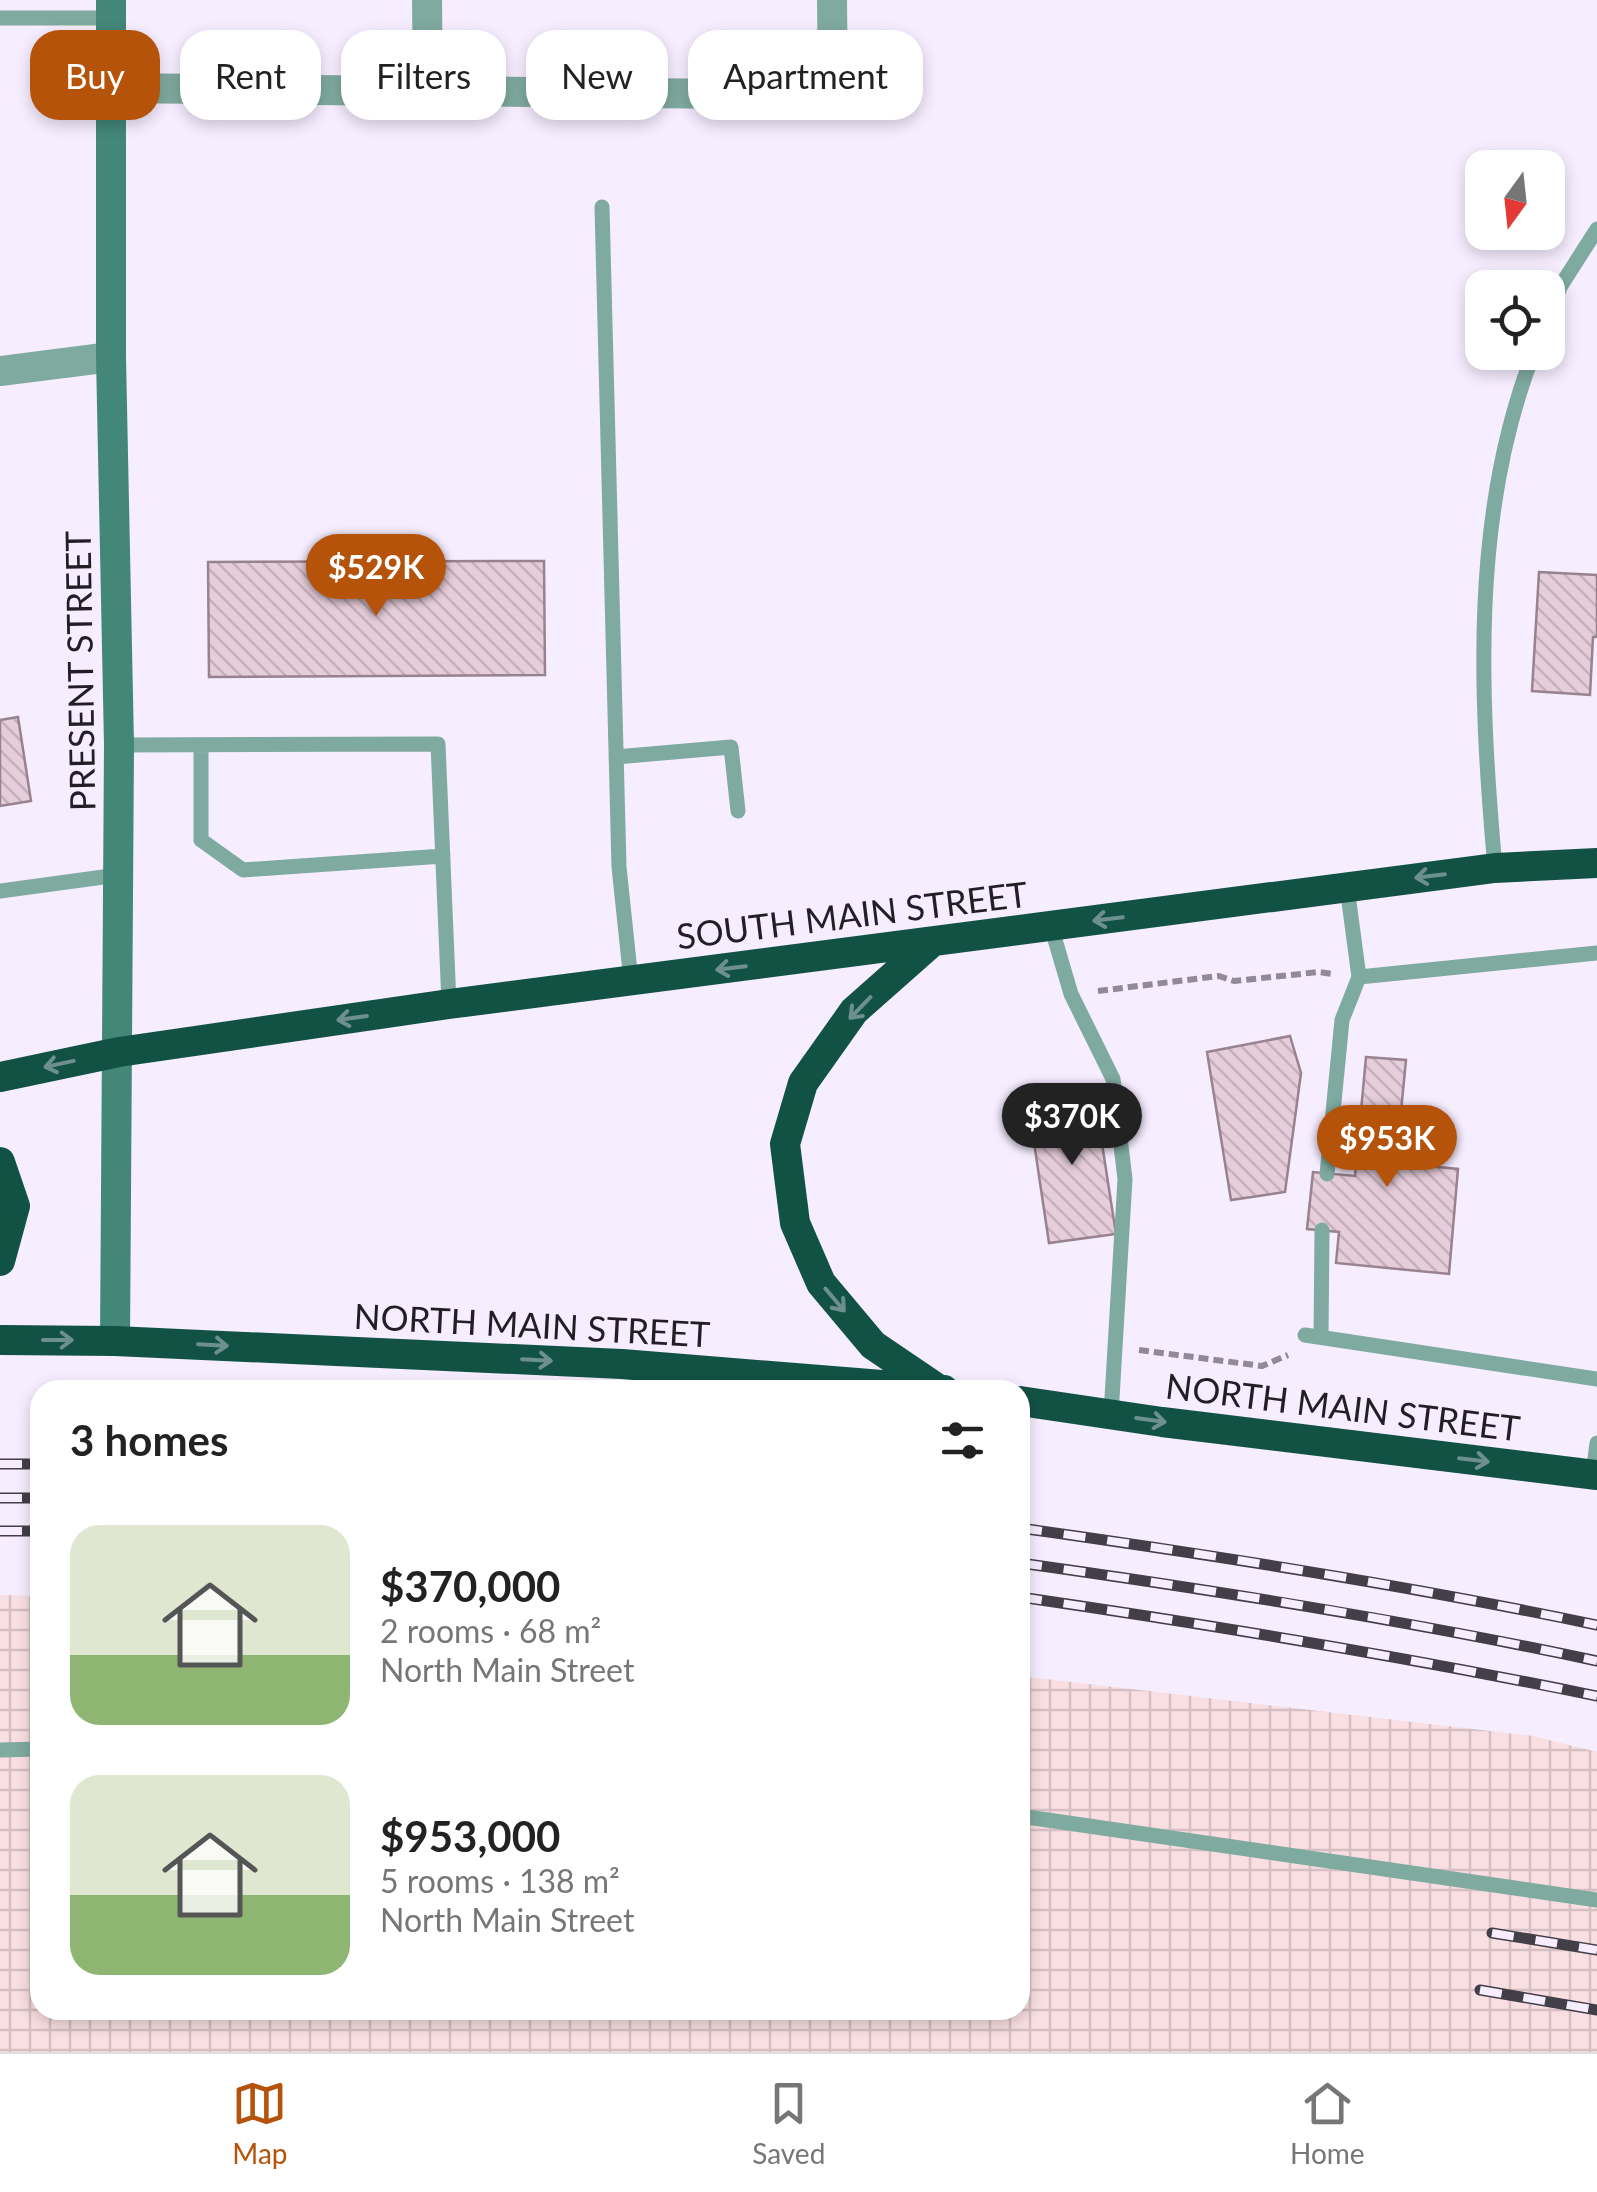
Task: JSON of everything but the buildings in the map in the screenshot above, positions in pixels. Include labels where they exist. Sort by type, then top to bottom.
[{"type":"highway","name":"SOUTH MAIN STREET","points":[[0,1077],[119,1052],[449,1004],[1494,868],[1597,864]]},
{"type":"highway","points":[[926,1380],[873,1344],[821,1283],[795,1223],[785,1144],[803,1083],[854,1011],[932,942]]},
{"type":"highway","points":[[0,1162],[15,1206],[0,1261]]},
{"type":"highway","name":"NORTH MAIN STREET","points":[[0,1340],[116,1341],[622,1364],[818,1380]]},
{"type":"highway","name":"NORTH MAIN STREET","points":[[1030,1403],[1595,1474]]},
{"type":"street","points":[[427,0],[427,30]]},
{"type":"street","points":[[506,93],[833,95],[832,0]]},
{"type":"street","points":[[160,89],[341,91]]},
{"type":"street","name":"PRESENT STREET","points":[[112,120],[119,746],[116,1341]]},
{"type":"street","points":[[0,371],[112,357]]},
{"type":"lane","points":[[0,18],[111,9]]},
{"type":"lane","points":[[602,207],[618,867],[631,981]]},
{"type":"lane","points":[[1565,279],[1597,229]]},
{"type":"lane","points":[[1494,868],[1487,781],[1484,631],[1497,487],[1527,370]]},
{"type":"lane","points":[[119,746],[438,744],[449,1004]]},
{"type":"lane","points":[[200,745],[201,840],[243,870],[443,856]]},
{"type":"lane","points":[[616,757],[731,747],[738,811]]},
{"type":"lane","points":[[0,892],[118,875]]},
{"type":"lane","points":[[1327,1174],[1342,1020],[1359,976],[1346,887]]},
{"type":"lane","points":[[1052,926],[1072,994],[1114,1079],[1126,1179],[1111,1415]]},
{"type":"lane","points":[[1359,976],[1597,953]]},
{"type":"lane","points":[[1322,1230],[1313,1336],[1597,1379]]},
{"type":"lane","points":[[1595,1474],[1597,1443]]},
{"type":"lane","points":[[0,1750],[30,1749]]},
{"type":"lane","points":[[1030,1817],[1597,1900]]},
{"type":"path","points":[[1072,994],[1219,976],[1234,981],[1319,972],[1359,976]]},
{"type":"path","points":[[1116,1346],[1262,1366],[1288,1356],[1313,1336]]},
{"type":"shaded area","points":[[0,1595],[30,1596],[30,2020],[1030,2020],[1030,1677],[1533,1736],[1597,1752],[1597,2052],[0,2052]]},
{"type":"railway","points":[[0,1464],[30,1464]]},
{"type":"railway","points":[[0,1498],[30,1498]]},
{"type":"railway","points":[[1030,1529],[1310,1572],[1597,1625]]},
{"type":"railway","points":[[0,1531],[30,1531]]},
{"type":"railway","points":[[1030,1564],[1310,1607],[1597,1661]]},
{"type":"railway","points":[[1030,1599],[1309,1642],[1597,1696]]},
{"type":"railway","points":[[1492,1933],[1597,1950]]},
{"type":"railway","points":[[1480,1990],[1597,2010]]}]
